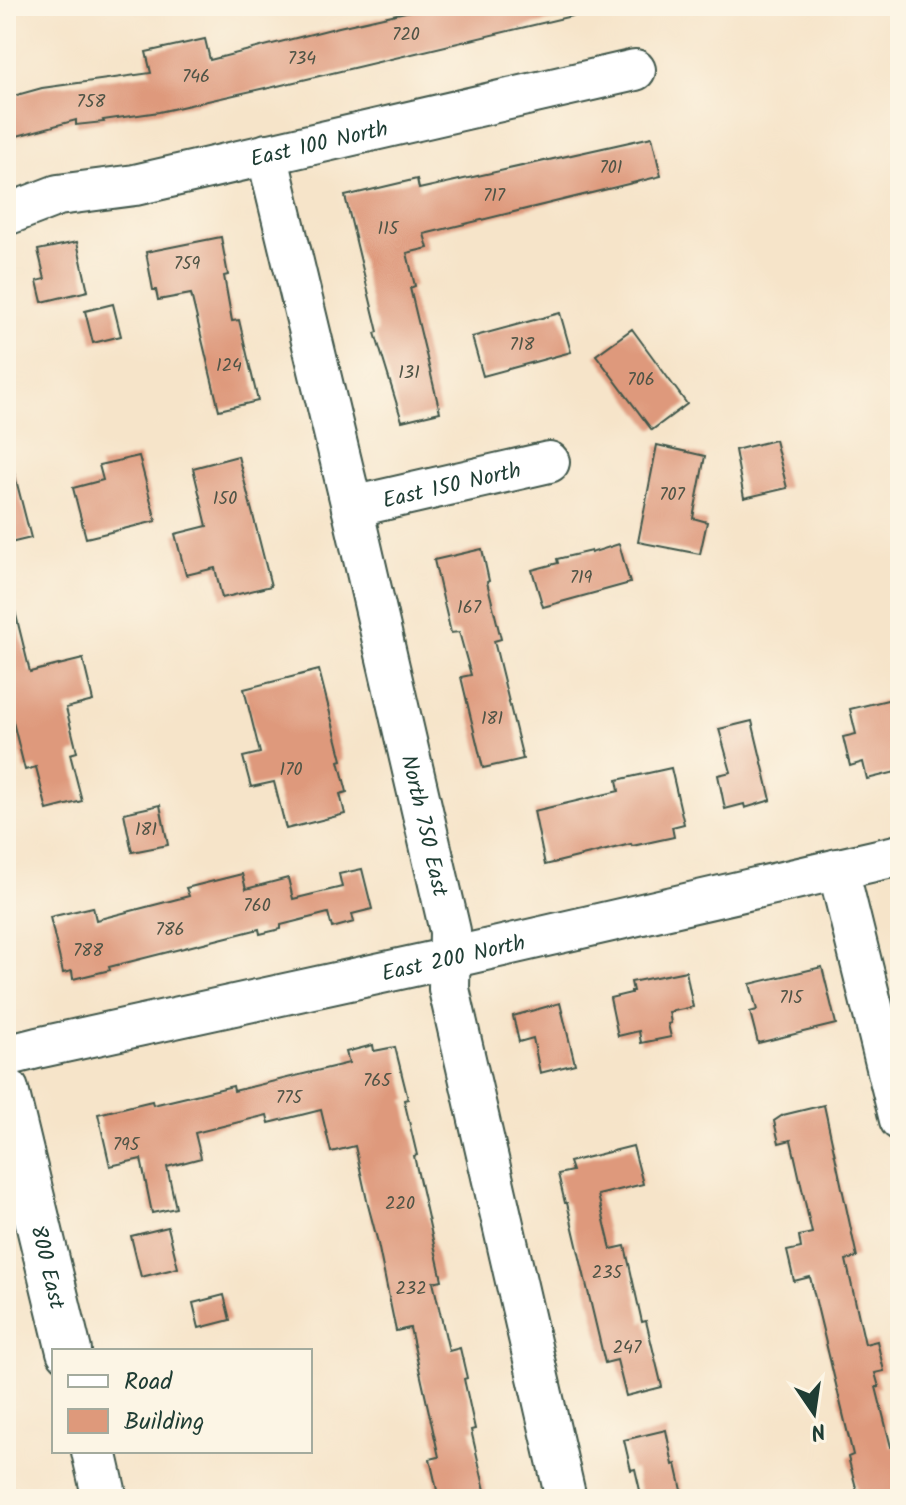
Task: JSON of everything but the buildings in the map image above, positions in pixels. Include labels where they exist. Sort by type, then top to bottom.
[{"type":"main road","name":"800 East","points":[[6,1090],[69,1349]]},
{"type":"main road","points":[[94,1453],[105,1499]]},
{"type":"street","name":"East 100 North","points":[[6,215],[58,195],[135,185],[635,70]]},
{"type":"street","name":"North 750 East","points":[[267,154],[450,931],[449,989],[566,1499]]},
{"type":"street","name":"East 150 North","points":[[352,507],[549,462]]},
{"type":"street","name":"East 200 North","points":[[6,1056],[900,855]]},
{"type":"street","points":[[838,869],[900,1120]]}]
